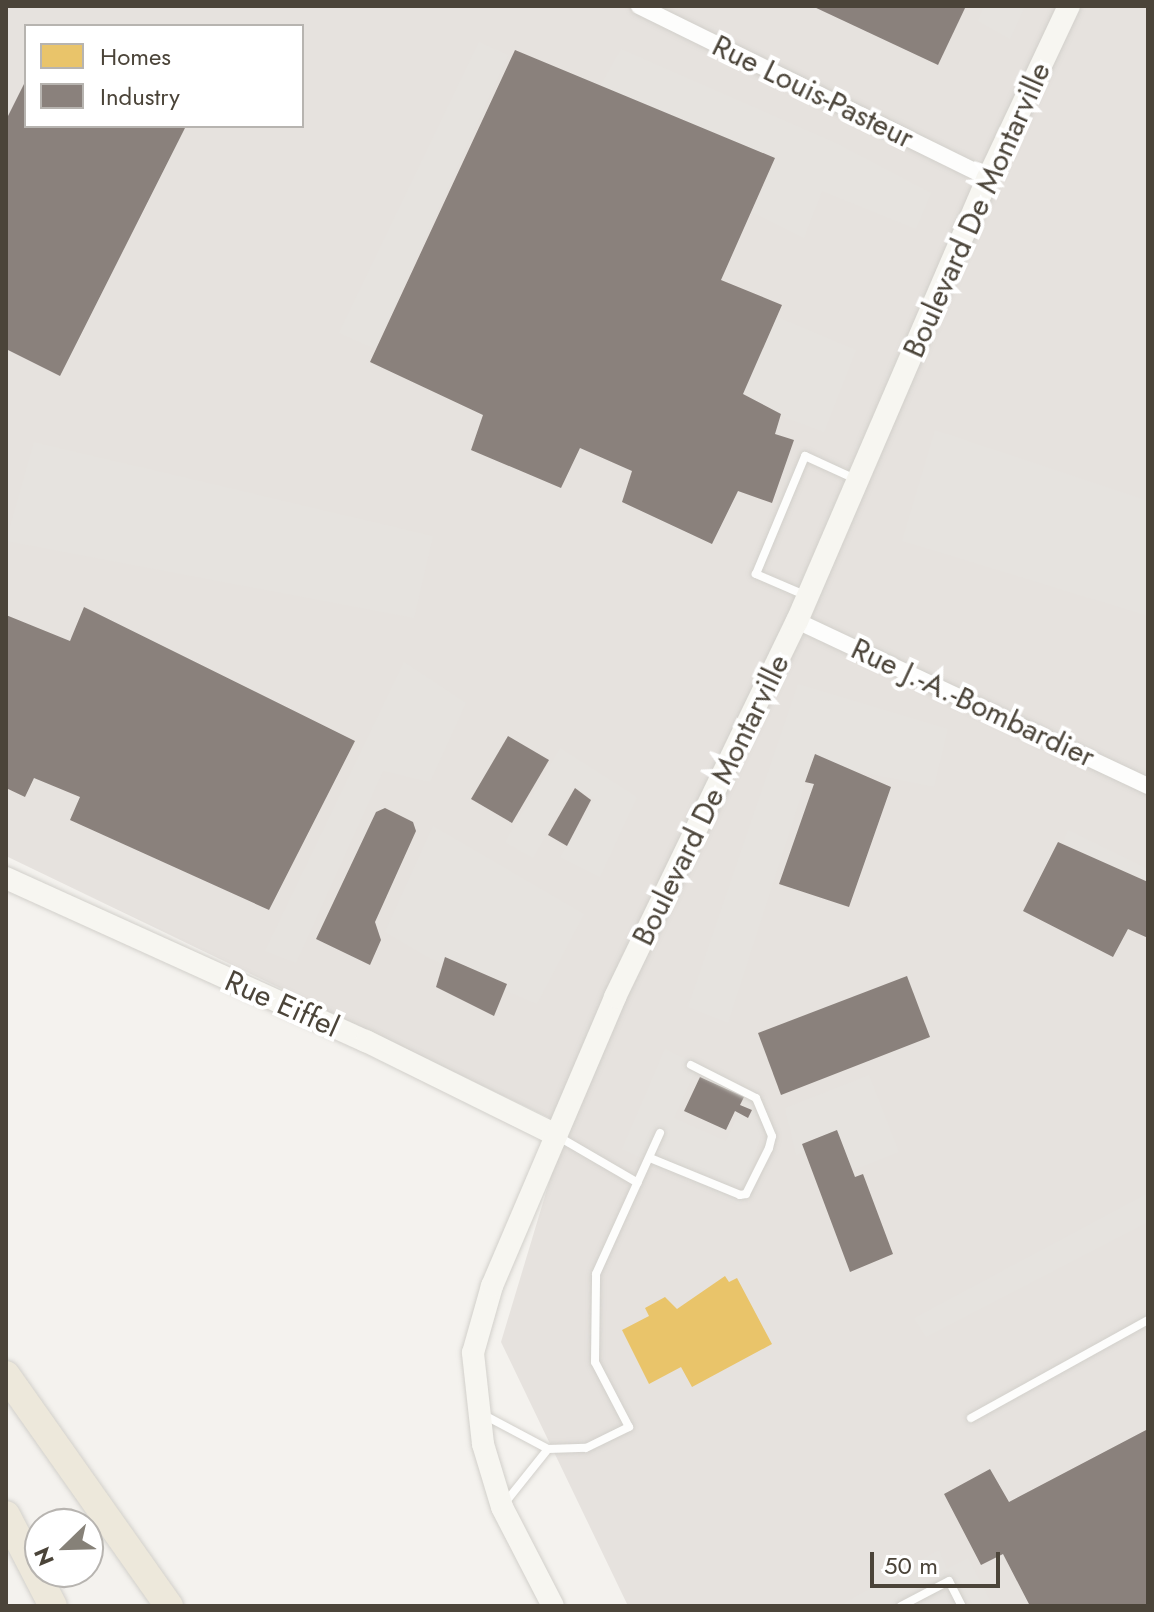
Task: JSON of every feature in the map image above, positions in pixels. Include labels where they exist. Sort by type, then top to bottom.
[{"type":"highway","points":[[6,1375],[169,1606]]},
{"type":"highway","points":[[6,1515],[53,1606]]},
{"type":"street","name":"Rue Louis-Pasteur","points":[[639,6],[988,178]]},
{"type":"street","name":"Boulevard De Montarville","points":[[553,1606],[502,1507],[479,1413],[473,1353],[492,1286],[615,997],[797,621],[988,178],[1069,6]]},
{"type":"street","name":"Rue J.-A.-Bombardier","points":[[797,621],[1148,786]]},
{"type":"street","name":"Rue Eiffel","points":[[6,878],[393,1054],[556,1135]]},
{"type":"lane","points":[[808,596],[756,574],[805,456],[858,480]]},
{"type":"lane","points":[[650,1158],[740,1195],[746,1194],[769,1148],[772,1136],[756,1098],[691,1065]]},
{"type":"lane","points":[[479,1413],[548,1449],[586,1448],[629,1427],[595,1362],[596,1274],[660,1133]]},
{"type":"lane","points":[[556,1135],[638,1183]]},
{"type":"lane","points":[[971,1418],[1148,1320]]},
{"type":"lane","points":[[502,1507],[548,1449]]},
{"type":"lane","points":[[901,1606],[949,1581],[962,1606]]},
{"type":"shaded area","points":[[6,6],[1148,6],[1148,1606],[628,1606],[501,1342],[566,1126],[6,856]]},
{"type":"shaded area","points":[[984,6],[1025,6],[1010,39],[978,21]]},
{"type":"shaded area","points":[[479,42],[508,55],[375,349],[339,333]]},
{"type":"shaded area","points":[[621,49],[838,144],[931,193],[916,229],[822,191],[804,238],[752,212],[771,170],[598,90]]},
{"type":"shaded area","points":[[775,316],[856,350],[824,432],[738,400]]},
{"type":"shaded area","points":[[935,430],[1148,501],[1148,616],[902,541]]},
{"type":"shaded area","points":[[34,442],[433,536],[414,618],[6,541]]},
{"type":"shaded area","points":[[404,662],[466,703],[430,782],[383,771],[296,963],[265,951]]},
{"type":"shaded area","points":[[798,684],[948,729],[934,787],[812,762],[728,1023],[688,1007]]},
{"type":"shaded area","points":[[560,748],[637,797],[600,877],[560,857],[595,799],[573,787],[533,858],[505,842]]},
{"type":"shaded area","points":[[433,826],[584,914],[537,1004],[431,959],[385,932]]},
{"type":"shaded area","points":[[1068,830],[1148,869],[1148,893],[1058,856]]},
{"type":"shaded area","points":[[665,1049],[698,1065],[674,1118],[726,1141],[748,1092],[763,1129],[740,1205],[622,1149]]},
{"type":"shaded area","points":[[869,1075],[899,1152],[849,1172],[836,1142],[796,1155],[785,1108]]},
{"type":"shaded area","points":[[1148,1193],[1148,1222],[926,1337],[914,1318]]},
{"type":"shaded area","points":[[939,1550],[947,1569],[968,1558],[993,1606],[839,1606]]},
{"type":"building: Homes","points":[[725,1276],[729,1282],[737,1278],[772,1344],[692,1387],[681,1367],[649,1384],[622,1330],[649,1316],[645,1308],[665,1297],[677,1309]]},
{"type":"building: Industry","points":[[812,6],[966,6],[938,65]]},
{"type":"building: Industry","points":[[515,50],[775,158],[721,280],[782,305],[743,394],[781,414],[775,434],[794,440],[772,503],[738,491],[712,544],[622,502],[632,471],[580,448],[561,488],[471,450],[483,415],[370,362]]},
{"type":"building: Industry","points":[[24,84],[24,128],[185,128],[60,376],[6,349],[6,120]]},
{"type":"building: Industry","points":[[84,607],[355,741],[269,910],[70,820],[80,797],[34,778],[25,797],[6,788],[6,615],[70,641]]},
{"type":"building: Industry","points":[[508,736],[549,760],[512,823],[471,799]]},
{"type":"building: Industry","points":[[815,754],[891,787],[849,907],[779,884],[814,784],[805,782]]},
{"type":"building: Industry","points":[[575,788],[591,800],[567,846],[548,835]]},
{"type":"building: Industry","points":[[385,808],[413,822],[416,831],[375,922],[381,940],[370,965],[316,939],[376,812]]},
{"type":"building: Industry","points":[[1058,842],[1148,882],[1148,938],[1128,929],[1113,957],[1023,911]]},
{"type":"building: Industry","points":[[445,957],[507,984],[494,1016],[436,987]]},
{"type":"building: Industry","points":[[907,976],[930,1037],[781,1095],[758,1033]]},
{"type":"building: Industry","points":[[700,1077],[744,1097],[740,1105],[752,1110],[748,1118],[735,1111],[726,1130],[684,1111]]},
{"type":"building: Industry","points":[[837,1130],[855,1177],[863,1174],[893,1254],[850,1272],[802,1144]]},
{"type":"building: Industry","points":[[1148,1429],[1148,1606],[1030,1606],[1003,1554],[981,1565],[944,1494],[990,1469],[1009,1502]]}]
